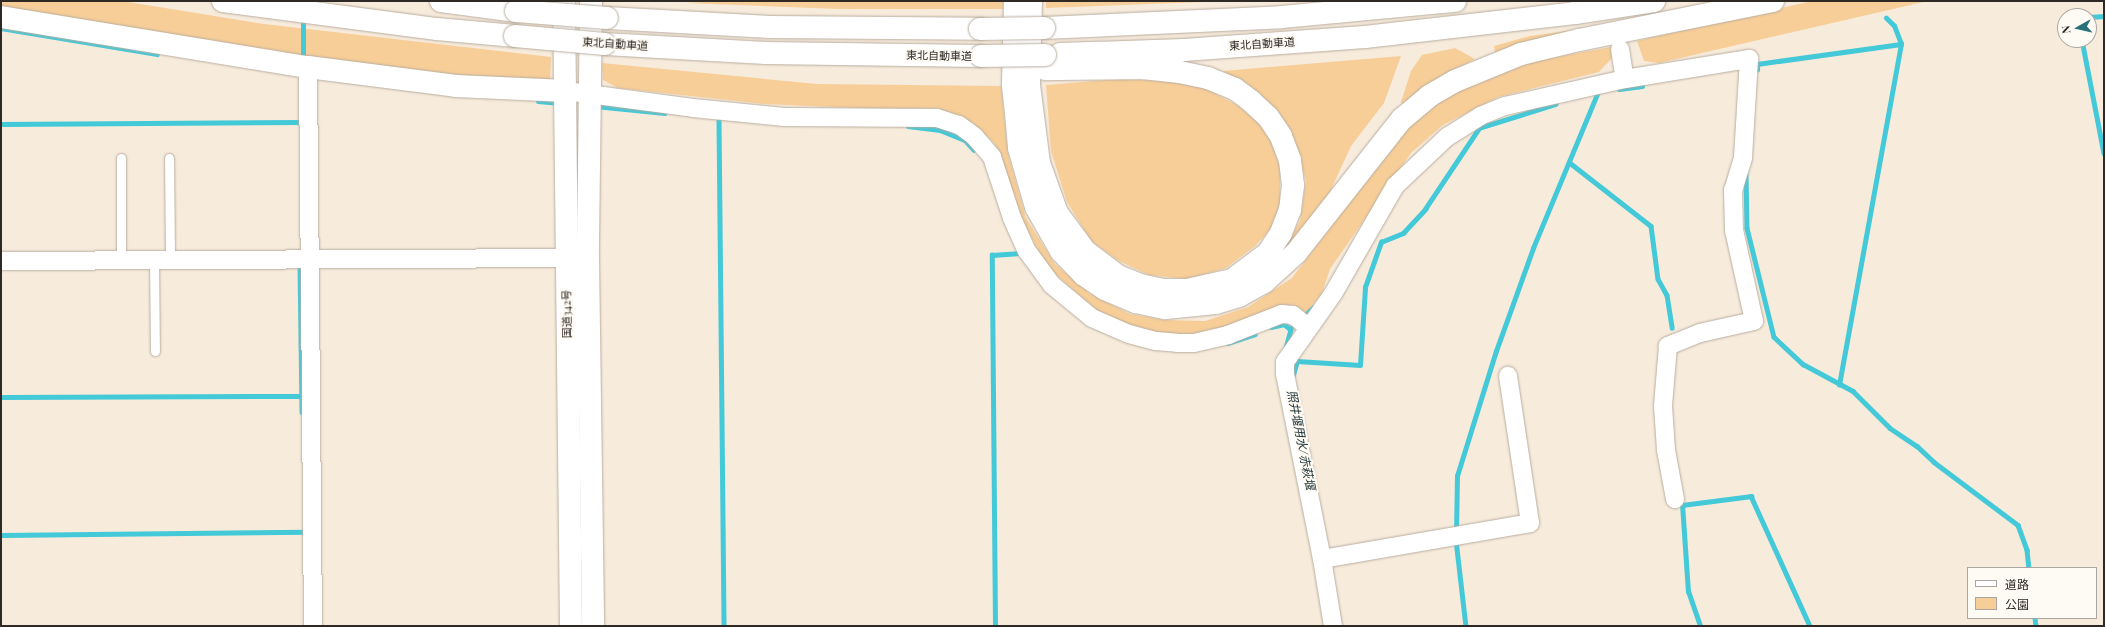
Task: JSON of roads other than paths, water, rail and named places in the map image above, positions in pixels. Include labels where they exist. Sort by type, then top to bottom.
[{"type":"main road","name":"東北自動車道","points":[[223,1],[421,27],[605,44],[981,63],[1045,62],[1365,37],[1575,13],[1654,1]]},
{"type":"main road","points":[[441,1],[516,10],[607,18],[770,27],[980,29],[1044,28],[1282,17],[1455,1]]},
{"type":"main road","name":"国道342号","points":[[564,1],[571,626]]},
{"type":"main road","name":"国道342号","points":[[591,1],[588,258],[593,626]]},
{"type":"main road","points":[[1015,1],[1013,84],[1019,148],[1036,207],[1061,251],[1084,275],[1105,289],[1136,302],[1165,308],[1216,303],[1239,296],[1264,282],[1301,248],[1402,119],[1429,96],[1455,80],[1521,54],[1579,40],[1773,1]]},
{"type":"main road","points":[[1031,1],[1029,85],[1039,163],[1057,213],[1085,251],[1118,276],[1140,285],[1163,290],[1187,290],[1232,280],[1268,253],[1281,233],[1290,210],[1293,185],[1290,160],[1281,136],[1268,117],[1251,101],[1235,89],[1215,81],[1180,72],[1045,62]]},
{"type":"main road","points":[[1,17],[308,67],[456,86],[566,91]]},
{"type":"street","points":[[1620,49],[1625,79]]},
{"type":"street","points":[[1333,626],[1285,362],[1308,327],[1333,294],[1395,186],[1447,137],[1480,116],[1505,106],[1625,79],[1749,59],[1743,158],[1733,190],[1734,230],[1754,321],[1700,333],[1668,346],[1663,406],[1666,450],[1675,499]]},
{"type":"street","points":[[308,67],[314,626]]},
{"type":"street","points":[[566,91],[693,108],[785,117],[937,118],[958,125],[974,136],[992,157],[1006,203],[1027,251],[1052,285],[1092,318],[1129,334],[1156,342],[1177,343],[1194,343],[1228,335],[1282,314],[1292,315],[1308,327]]},
{"type":"street","points":[[1,261],[310,258],[588,258]]},
{"type":"street","points":[[1322,559],[1530,523],[1508,376]]},
{"type":"lane","points":[[121,158],[122,260]]},
{"type":"lane","points":[[155,352],[169,158]]},
{"type":"waterway","points":[[2097,16],[2104,16]]},
{"type":"waterway","points":[[303,18],[303,60]]},
{"type":"waterway","points":[[1839,385],[1901,44],[1894,26],[1886,18]]},
{"type":"waterway","points":[[1,28],[157,54]]},
{"type":"waterway","points":[[1757,70],[1757,64],[1901,44]]},
{"type":"waterway","points":[[2084,48],[2104,153]]},
{"type":"waterway","points":[[1619,89],[1642,86],[1641,81]]},
{"type":"waterway","points":[[1456,533],[1457,476],[1496,351],[1533,248],[1598,92]]},
{"type":"waterway","points":[[538,101],[560,103]]},
{"type":"waterway","points":[[1293,375],[1297,361],[1360,365],[1365,287],[1381,242],[1403,233],[1425,209],[1479,128],[1555,104]]},
{"type":"waterway","points":[[595,106],[665,113]]},
{"type":"waterway","points":[[719,119],[724,626]]},
{"type":"waterway","points":[[1,124],[303,122]]},
{"type":"waterway","points":[[908,126],[940,130],[965,140],[974,150]]},
{"type":"waterway","points":[[1569,162],[1651,226],[1658,279],[1667,295],[1672,328]]},
{"type":"waterway","points":[[1746,173],[1747,228],[1774,337],[1803,364],[1853,391],[1890,428],[1917,446],[1934,462],[2018,525],[2027,550],[2029,567]]},
{"type":"waterway","points":[[995,626],[992,255],[1022,253]]},
{"type":"waterway","points":[[300,264],[302,412]]},
{"type":"waterway","name":"照井堰用水/赤萩堰","points":[[1302,318],[1314,307]]},
{"type":"waterway","points":[[1271,327],[1284,324],[1290,329]]},
{"type":"waterway","name":"照井堰用水/赤萩堰","points":[[1285,350],[1291,328]]},
{"type":"waterway","points":[[1228,343],[1255,334]]},
{"type":"waterway","points":[[1,397],[301,396]]},
{"type":"waterway","points":[[1700,626],[1688,592],[1682,505],[1751,496],[1810,626]]},
{"type":"waterway","points":[[1,535],[307,532],[307,530]]},
{"type":"waterway","points":[[1456,540],[1466,626]]},
{"type":"waterway","points":[[2035,619],[2036,626]]}]
